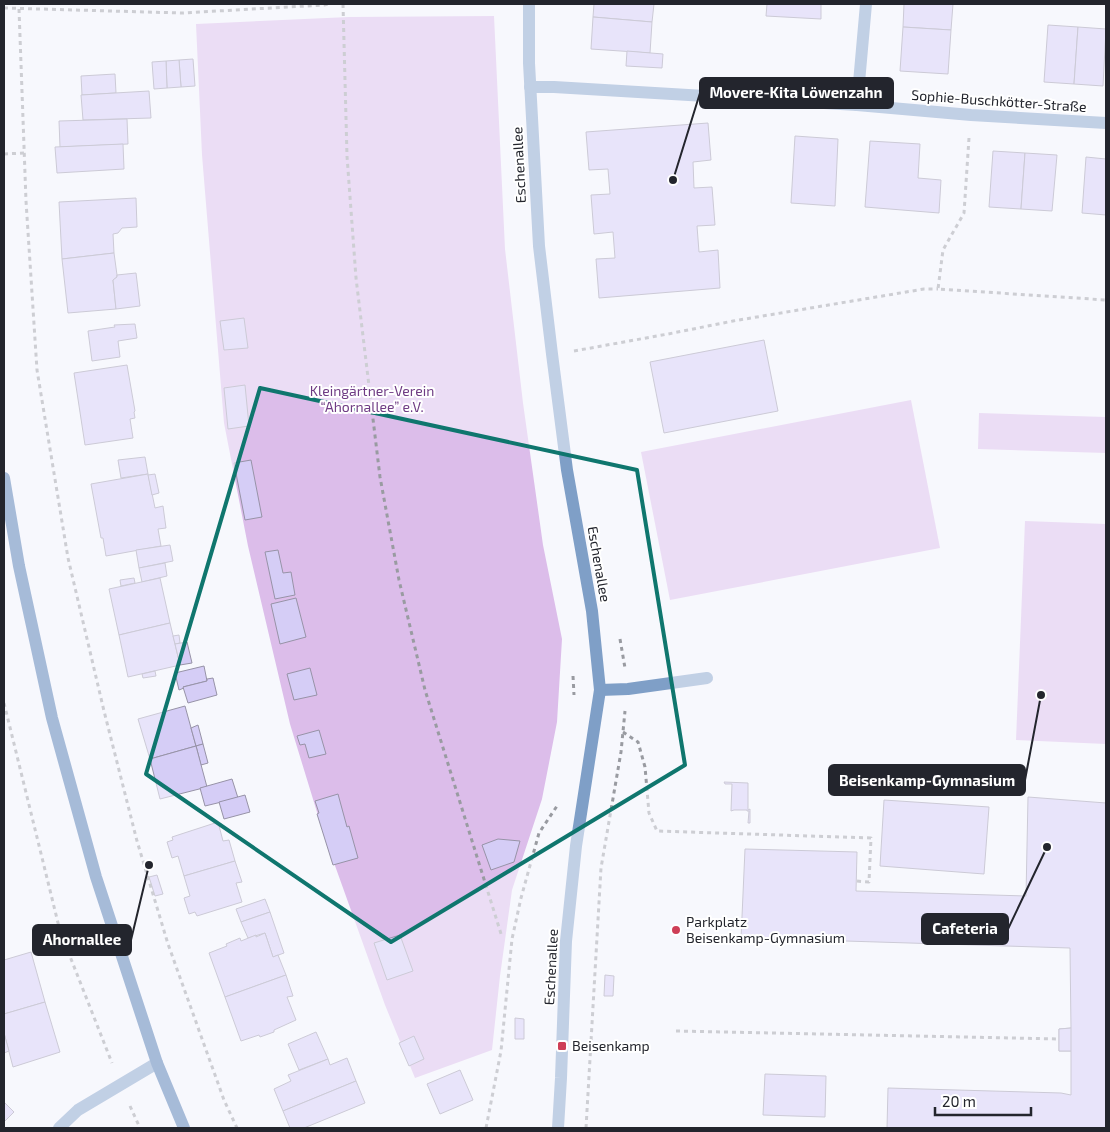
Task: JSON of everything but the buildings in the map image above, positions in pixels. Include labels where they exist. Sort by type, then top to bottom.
[{"type":"main road","points":[[4,478],[19,566],[52,718],[96,877],[157,1064],[184,1128]]},
{"type":"street","name":"Eschenallee","points":[[529,4],[529,63],[539,246],[567,470],[592,611],[600,690],[576,846],[566,941],[558,1128]]},
{"type":"street","points":[[857,105],[866,4]]},
{"type":"street","name":"Sophie-Buschkötter-Straße","points":[[530,87],[857,105],[971,115],[1106,123]]},
{"type":"street","points":[[600,690],[628,689],[707,678]]},
{"type":"street","points":[[59,1128],[78,1110],[157,1064]]},
{"type":"path","points":[[73,4],[73,11]]},
{"type":"path","points":[[4,8],[182,13],[329,4]]},
{"type":"path","points":[[343,4],[347,156],[356,278],[380,477],[399,580],[425,690],[502,937]]},
{"type":"path","points":[[18,9],[26,201],[37,370],[68,558],[137,841],[168,944],[224,1100],[238,1128]]},
{"type":"path","points":[[938,289],[943,250],[964,213],[971,115]]},
{"type":"path","points":[[4,154],[24,153]]},
{"type":"path","points":[[552,354],[742,319],[924,290],[938,289],[1106,300]]},
{"type":"path","points":[[4,703],[60,931],[140,1128]]},
{"type":"path","points":[[623,732],[638,742],[645,767],[649,813],[657,831],[871,838],[870,882],[856,881]]},
{"type":"path","points":[[486,1128],[501,1050],[512,939],[521,898],[539,833],[557,806]]},
{"type":"path","points":[[676,1031],[1059,1040]]},
{"type":"highlighted area","points":[[260,388],[637,470],[685,765],[391,942],[146,774]]},
{"type":"green space","name":"Kleingärtner-Verein “Ahornallee” e.V.","points":[[494,16],[505,249],[523,403],[543,545],[562,639],[557,722],[542,799],[512,890],[492,1050],[415,1078],[385,1005],[324,835],[290,724],[248,546],[224,423],[202,155],[196,24],[349,17]]},
{"type":"green space","points":[[911,400],[940,548],[670,600],[641,452]]},
{"type":"green space","points":[[979,413],[1106,417],[1106,453],[978,449]]},
{"type":"green space","points":[[1025,521],[1106,524],[1106,744],[1016,740]]},
{"type":"place","name":"Movere-Kita Löwenzahn","points":[[673,180]]},
{"type":"place","name":"Beisenkamp-Gymnasium","points":[[1041,695]]},
{"type":"place","name":"Cafeteria","points":[[1047,847]]},
{"type":"place","name":"Ahornallee","points":[[149,865]]},
{"type":"place","name":"Parkplatz Beisenkamp-Gymnasium","points":[[676,930]]},
{"type":"place","name":"Beisenkamp","points":[[562,1046]]}]
